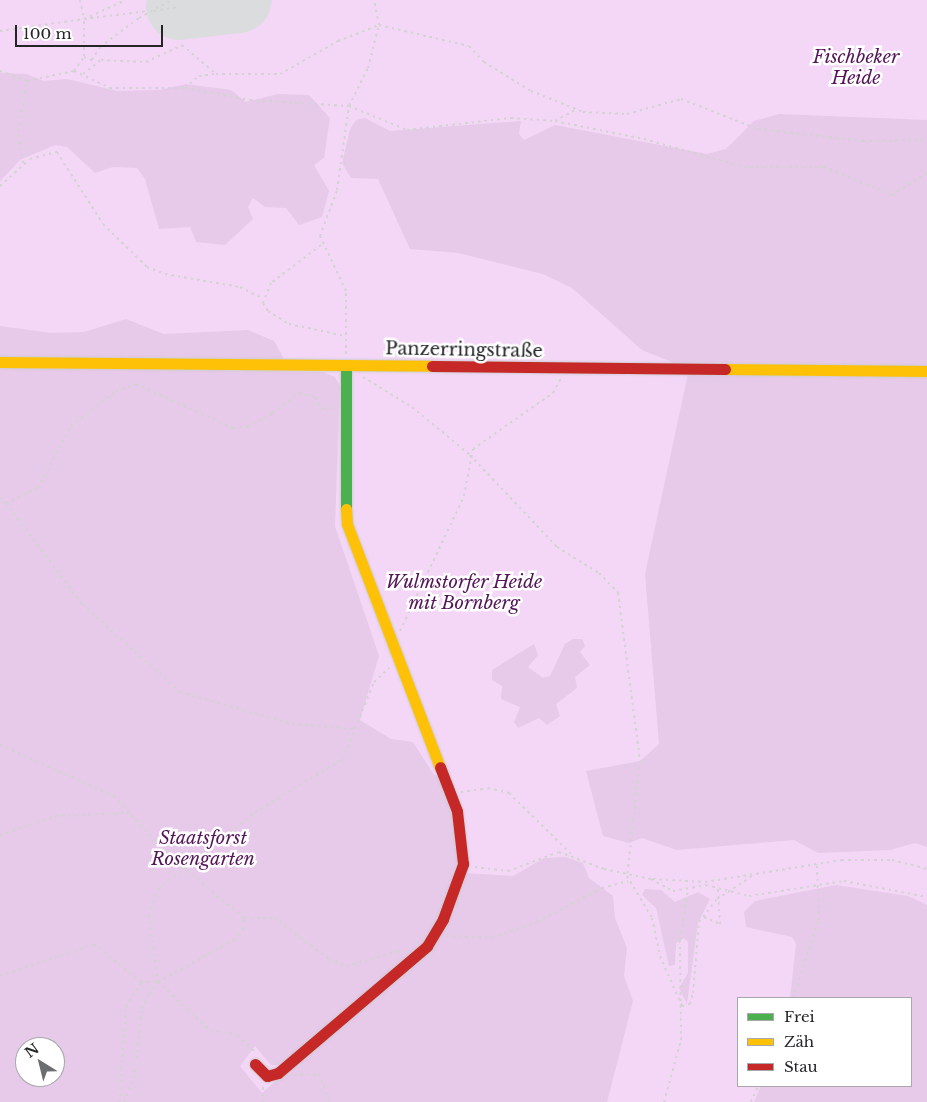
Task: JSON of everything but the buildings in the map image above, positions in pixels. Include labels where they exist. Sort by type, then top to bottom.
[{"type":"street","name":"Panzerringstraße","points":[[0,362],[562,369],[927,371]]},
{"type":"street","points":[[255,1064],[273,1075],[433,938],[463,864],[461,827],[451,794],[390,643],[347,524],[344,403],[346,366]]},
{"type":"path","points":[[74,71],[84,57],[84,19],[80,0]]},
{"type":"path","points":[[84,19],[126,0]]},
{"type":"path","points":[[92,60],[100,47],[152,11],[172,0]]},
{"type":"path","points":[[346,366],[346,291],[321,245],[321,227],[337,190],[349,106],[368,68],[379,26],[374,0]]},
{"type":"path","points":[[0,31],[179,7]]},
{"type":"path","points":[[184,88],[199,76],[216,74],[280,74],[338,41],[379,26],[469,46],[484,62],[531,91],[577,109],[628,114],[681,98],[758,129],[863,141],[927,140]]},
{"type":"path","points":[[83,74],[95,64],[107,59],[146,62],[182,45],[216,74]]},
{"type":"path","points":[[84,57],[92,60],[95,64]]},
{"type":"path","points":[[0,71],[27,81],[74,71],[110,88],[184,88],[250,100],[349,106],[406,130],[511,118],[555,121],[644,139],[744,167],[824,167],[888,194],[927,173]]},
{"type":"path","points":[[23,163],[18,130],[27,81]]},
{"type":"path","points":[[555,121],[577,109]]},
{"type":"path","points":[[0,186],[23,163],[52,151],[60,154],[103,224],[147,267],[165,274],[240,287],[262,298],[268,311],[289,324],[328,328],[347,336]]},
{"type":"path","points":[[262,298],[271,283],[321,245]]},
{"type":"path","points":[[390,643],[404,624],[453,522],[464,496],[470,455],[480,440],[558,389],[562,369]]},
{"type":"path","points":[[361,376],[412,407],[470,455],[557,547],[599,574],[618,593],[640,762],[627,876],[652,918],[660,956],[682,1006]]},
{"type":"path","points":[[6,503],[38,488],[71,426],[116,391],[136,384],[233,428],[247,427],[273,413],[299,393],[316,397],[323,409],[344,403]]},
{"type":"path","points":[[0,497],[82,604],[180,692],[292,724],[355,729]]},
{"type":"path","points":[[252,1048],[238,1034],[210,1030],[158,982],[152,958],[150,906],[158,889],[254,812],[343,759],[374,682],[397,661]]},
{"type":"path","points":[[0,745],[114,796],[183,868],[244,918],[274,918],[329,959],[346,966],[408,949]]},
{"type":"path","points":[[451,794],[504,790],[571,854],[627,876],[705,883],[729,893],[771,893],[817,883],[844,881],[927,896]]},
{"type":"path","points":[[0,835],[56,816],[129,813]]},
{"type":"path","points":[[463,864],[508,870],[544,855],[571,854]]},
{"type":"path","points":[[652,879],[673,891],[688,890],[705,883],[755,874],[875,860],[927,869]]},
{"type":"path","points":[[793,997],[819,920],[817,866]]},
{"type":"path","points":[[682,1006],[690,1004],[693,993],[695,947],[704,917],[721,898],[755,874]]},
{"type":"path","points":[[433,938],[492,938],[538,922],[602,888],[629,881]]},
{"type":"path","points":[[704,917],[720,924],[721,898],[718,888]]},
{"type":"path","points":[[664,1102],[682,1040],[680,940],[688,890]]},
{"type":"path","points":[[0,976],[94,944],[141,982],[158,982],[234,940],[243,929],[244,918]]},
{"type":"path","points":[[119,1102],[126,1007],[141,982]]},
{"type":"path","points":[[124,1102],[134,1078],[142,1009],[158,982]]},
{"type":"path","points":[[264,1102],[273,1075],[319,1074],[330,1102]]},
{"type":"path","points":[[750,1102],[758,1087]]},
{"type":"green space","name":"Wulmstorfer Heide mit Bornberg","points":[[0,0],[927,0],[927,1102],[0,1102]]},
{"type":"green space","points":[[0,73],[27,74],[43,81],[67,79],[117,91],[160,90],[186,84],[231,90],[246,102],[278,94],[309,95],[330,118],[324,158],[314,165],[329,191],[322,217],[299,225],[286,208],[265,207],[253,198],[248,207],[253,219],[225,245],[196,242],[190,227],[159,229],[145,179],[137,168],[113,167],[95,173],[67,147],[55,145],[20,160],[0,181]]},
{"type":"green space","points":[[779,114],[927,120],[927,847],[915,843],[890,850],[818,853],[794,840],[677,850],[642,838],[629,843],[603,836],[586,771],[640,761],[659,744],[645,574],[689,369],[642,350],[572,288],[543,274],[458,253],[410,249],[378,179],[351,178],[342,163],[350,129],[356,120],[365,118],[390,131],[521,121],[519,134],[524,140],[555,125],[707,154],[726,149],[754,121]]},
{"type":"green space","points":[[126,319],[164,334],[248,330],[274,341],[284,359],[0,358],[0,326],[51,333],[84,332]]},
{"type":"green space","name":"Staatsforst Rosengarten","points":[[0,366],[323,372],[335,377],[340,386],[335,526],[379,656],[360,720],[391,739],[413,742],[434,775],[449,780],[464,873],[513,876],[544,858],[565,857],[583,863],[589,878],[613,896],[615,918],[627,948],[624,976],[633,1001],[607,1102],[0,1102]],"holes":[[[255,1046],[271,1065],[282,1065],[287,1071],[262,1093],[240,1066]]]},
{"type":"green space","points":[[573,639],[582,639],[585,646],[580,652],[590,665],[575,677],[577,688],[556,704],[560,716],[547,725],[539,718],[518,728],[514,722],[520,707],[501,699],[502,686],[492,680],[492,670],[534,644],[538,655],[528,667],[543,678],[550,676],[565,644]]},
{"type":"green space","points":[[836,885],[908,896],[927,905],[927,1102],[754,1102],[761,1087],[912,1087],[912,997],[790,997],[796,944],[792,937],[746,927],[744,912],[755,901]]},
{"type":"green space","points":[[645,889],[661,890],[675,902],[698,892],[710,899],[698,923],[687,1004],[679,988],[688,973],[688,942],[684,938],[676,943],[675,965],[669,966],[656,908],[642,895]]},
{"type":"runway","points":[[179,7],[239,0]]},
{"type":"traffic: fast","points":[[346,366],[346,509]]},
{"type":"traffic: slow","points":[[0,362],[432,366]]},
{"type":"traffic: slow","points":[[725,369],[927,371]]},
{"type":"traffic: slow","points":[[346,509],[347,524],[440,767]]},
{"type":"traffic: jam","points":[[432,366],[725,369]]},
{"type":"traffic: jam","points":[[255,1064],[267,1076],[278,1073],[427,946],[443,919],[463,864],[457,811],[440,767]]},
{"type":"park label","name":"Fischbeker Heide","points":[[856,68]]}]
